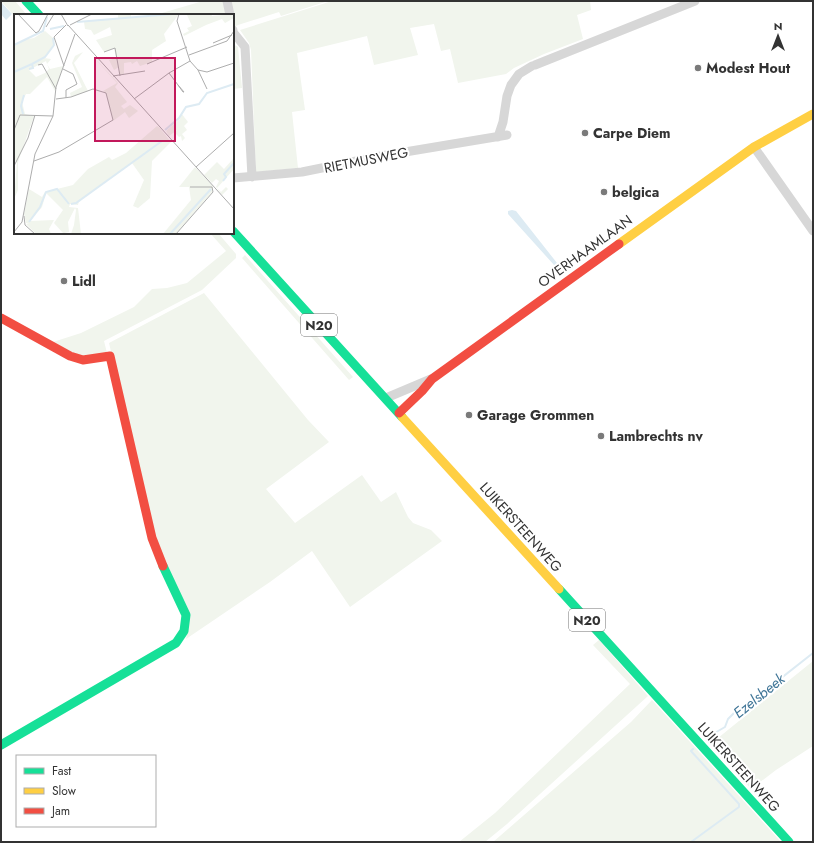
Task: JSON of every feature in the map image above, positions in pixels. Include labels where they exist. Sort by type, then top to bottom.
[{"type":"street","points":[[26,1],[38,14]]},
{"type":"street","points":[[227,1],[230,14]]},
{"type":"street","name":"RIETMUSWEG","points":[[234,178],[302,172],[381,156],[502,136],[507,96],[519,74],[533,66],[695,1]]},
{"type":"street","points":[[234,32],[245,47],[252,177]]},
{"type":"street","name":"OVERHAAMLAAN","points":[[386,398],[432,379],[754,147],[813,114]]},
{"type":"street","points":[[754,147],[813,231]]},
{"type":"street","name":"LUIKERSTEENWEG","points":[[234,232],[789,842]]},
{"type":"street","points":[[1,318],[70,356],[83,360],[110,356],[152,538],[186,615],[184,631],[176,643],[1,745]]},
{"type":"street","name":"OVERHAAMLAAN","points":[[399,413],[432,379]]},
{"type":"shaded area","points":[[1,1],[15,1],[26,14],[14,14],[14,16]]},
{"type":"shaded area","points":[[203,1],[328,1],[281,16],[279,12],[234,27],[234,14],[158,14]]},
{"type":"shaded area","points":[[332,1],[590,1],[591,10],[577,15],[583,39],[544,54],[514,68],[506,74],[458,83],[450,49],[441,51],[434,24],[410,28],[418,55],[374,65],[367,36],[297,53],[305,110],[292,112],[298,168],[256,172],[251,50],[249,43],[240,30]]},
{"type":"shaded area","points":[[1,2],[12,14],[6,20],[1,14]]},
{"type":"shaded area","points":[[234,45],[238,47],[242,88],[234,89]]},
{"type":"shaded area","points":[[508,211],[516,211],[557,263],[556,265],[554,265],[508,214]]},
{"type":"shaded area","points":[[211,234],[219,234],[236,254],[236,258],[202,290],[104,341],[107,353],[83,358],[53,342],[81,333],[134,307],[152,289],[167,288],[187,283],[226,251]]},
{"type":"shaded area","points":[[245,255],[353,377],[349,380],[242,258]]},
{"type":"shaded area","points":[[204,293],[308,420],[329,442],[266,489],[295,523],[362,475],[381,502],[396,492],[408,517],[413,523],[431,530],[442,541],[350,607],[312,551],[270,582],[186,639],[189,626],[154,536],[109,343]]},
{"type":"shaded area","points":[[599,640],[648,696],[507,824],[485,842],[459,842],[495,813],[630,684],[593,645]]},
{"type":"shaded area","points":[[813,661],[813,746],[776,770],[751,789],[707,738],[714,733],[718,738]]},
{"type":"shaded area","points":[[652,700],[781,842],[493,842],[631,722]]},
{"type":"waterway","name":"Ezelsbeek","points":[[706,738],[725,727],[728,719],[735,712],[752,701],[813,653]]},
{"type":"waterway","name":"Ezelsbeek","points":[[691,842],[739,807],[739,804],[691,751],[693,749]]},
{"type":"traffic: fast","points":[[26,1],[38,14]]},
{"type":"traffic: fast","points":[[234,232],[402,417]]},
{"type":"traffic: fast","points":[[1,745],[176,643],[184,631],[186,615],[163,566]]},
{"type":"traffic: fast","points":[[559,589],[789,842]]},
{"type":"traffic: slow","points":[[619,244],[754,147],[813,114]]},
{"type":"traffic: slow","points":[[402,417],[559,589]]},
{"type":"traffic: jam","points":[[399,413],[432,379],[619,244]]},
{"type":"traffic: jam","points":[[1,318],[70,356],[83,360],[110,356],[152,538],[163,566]]},
{"type":"place","name":"Modest Hout","points":[[698,68]]},
{"type":"place","name":"Carpe Diem","points":[[585,133]]},
{"type":"place","name":"belgica","points":[[604,192]]},
{"type":"place","name":"Lidl","points":[[64,281]]},
{"type":"place","name":"Garage Grommen","points":[[469,415]]},
{"type":"place","name":"Lambrechts nv","points":[[601,436]]}]
